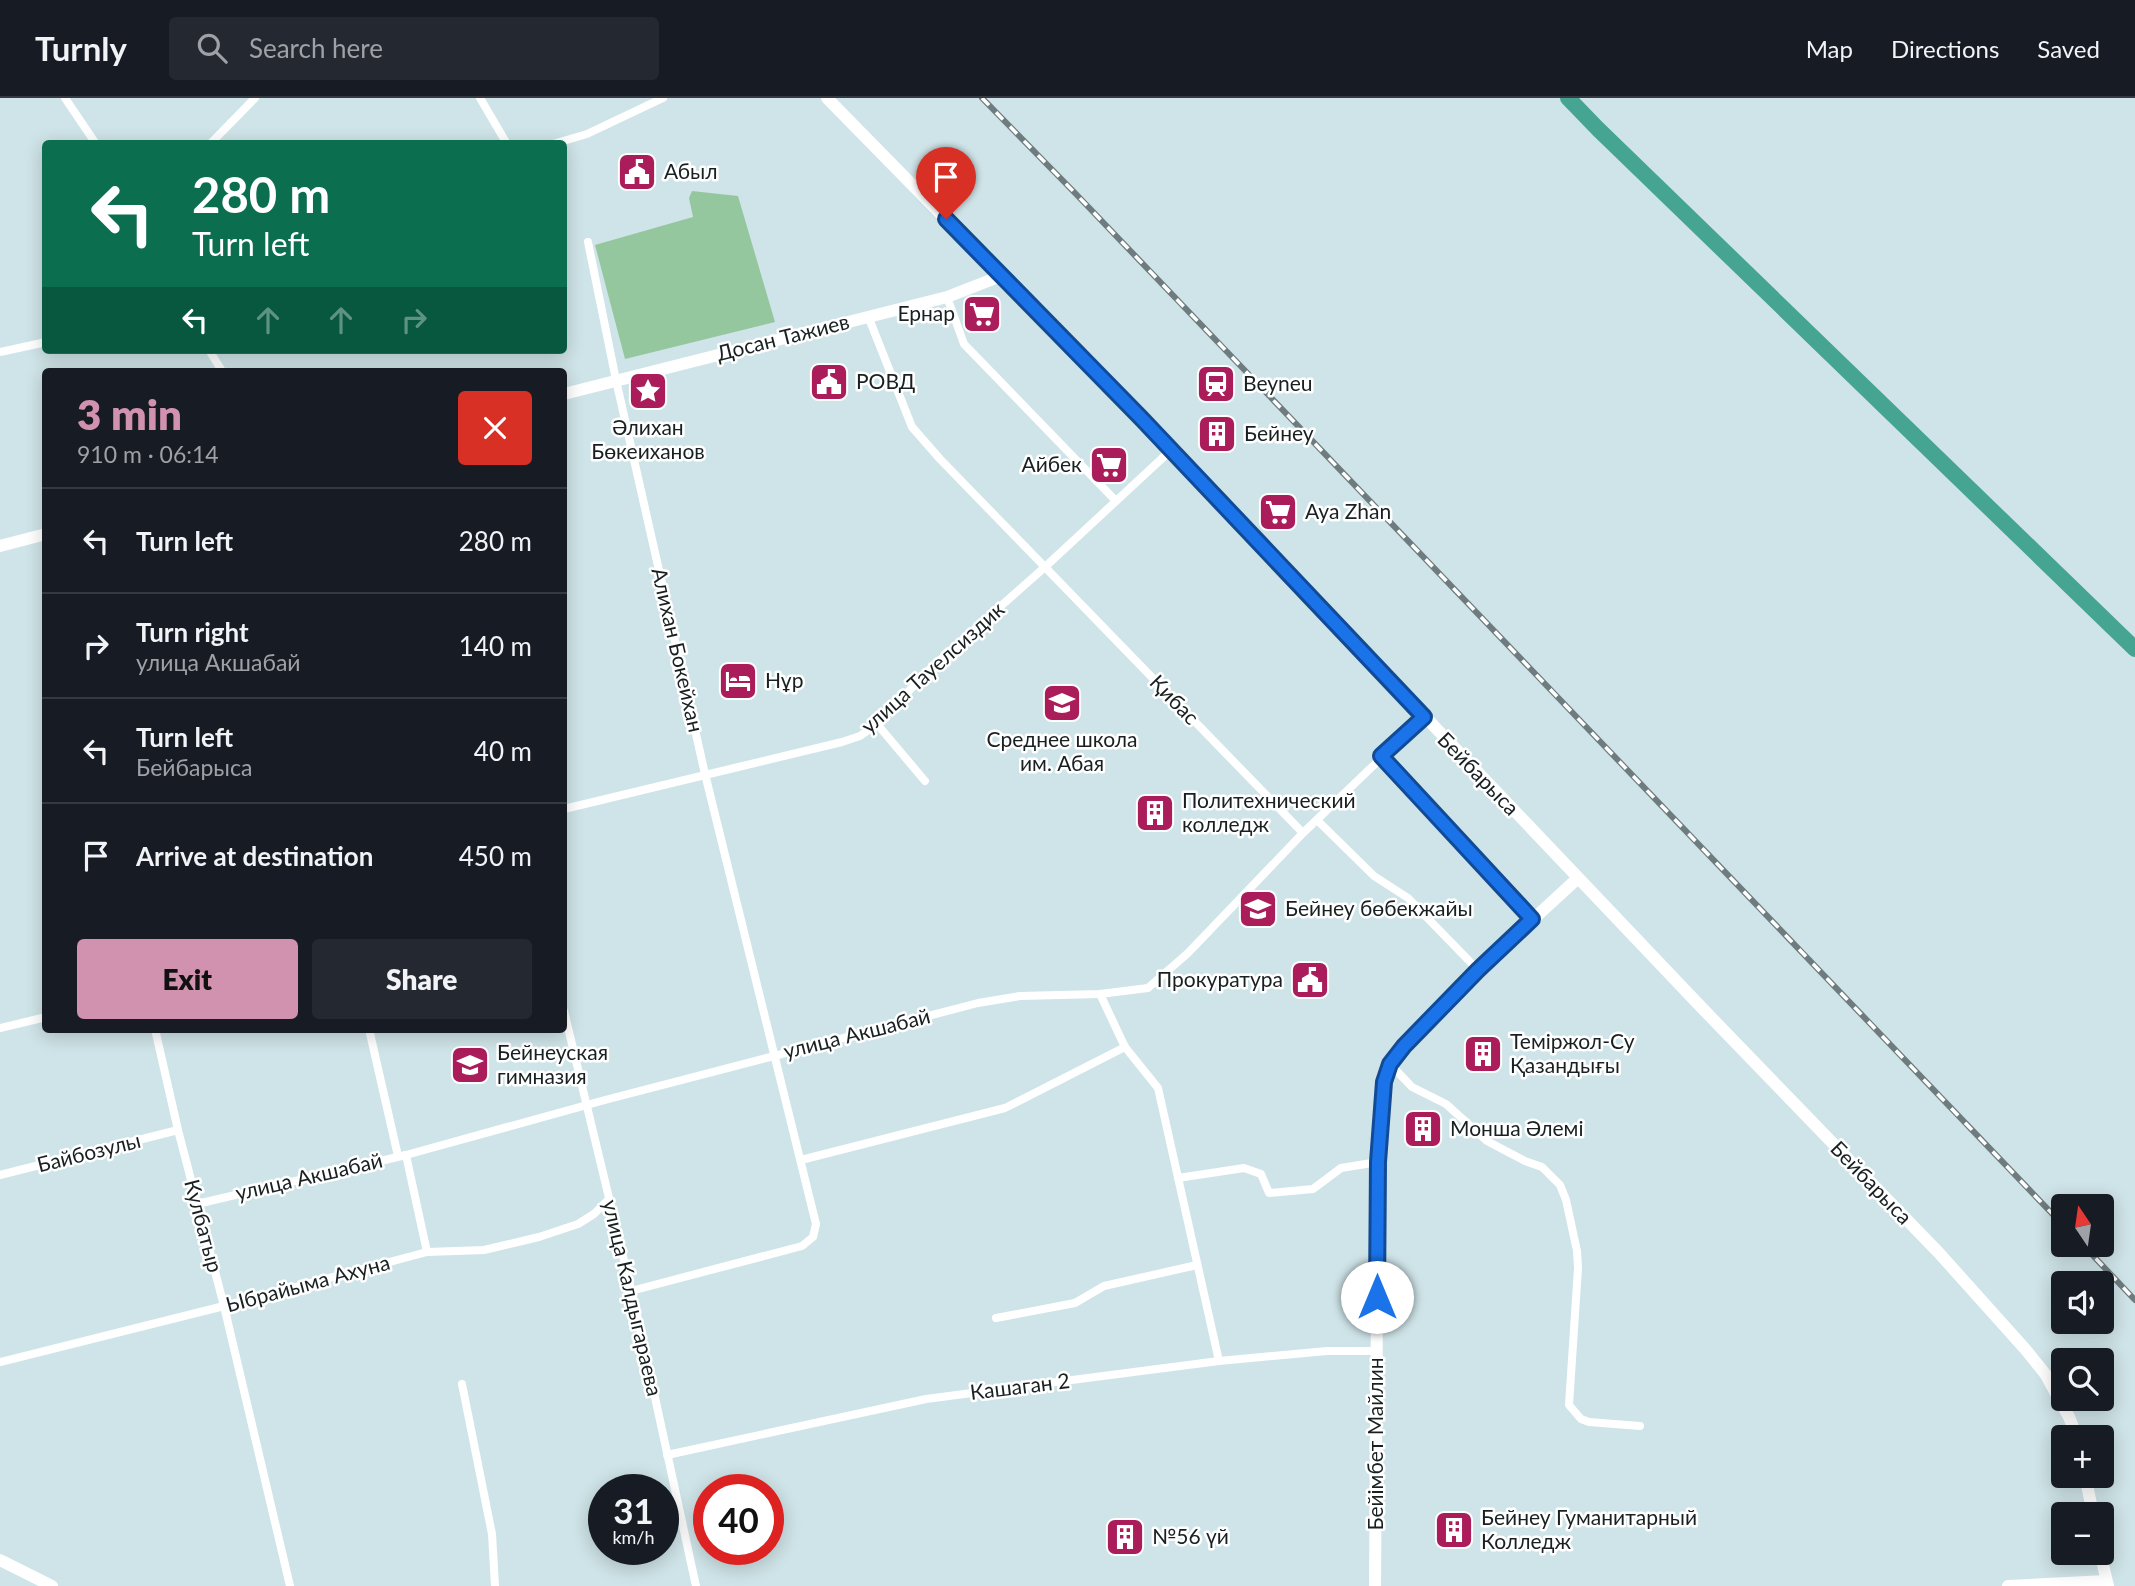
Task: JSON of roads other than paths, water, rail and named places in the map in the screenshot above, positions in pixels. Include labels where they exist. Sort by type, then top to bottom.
[{"type":"highway","points":[[1568,98],[2135,649]]},
{"type":"street","points":[[65,98],[93,140]]},
{"type":"street","points":[[214,140],[255,98]]},
{"type":"street","points":[[480,98],[506,140]]},
{"type":"street","points":[[567,140],[587,134],[663,98]]},
{"type":"street","name":"Бейбарыса","points":[[827,98],[1170,451],[1939,1253],[2026,1350],[2059,1395],[2072,1425]]},
{"type":"street","name":"Алихан Бокейхан","points":[[588,242],[616,380],[705,774],[816,1224],[813,1237],[802,1246],[631,1291]]},
{"type":"street","name":"Досан Тажиев","points":[[567,393],[947,297],[1001,276]]},
{"type":"street","points":[[947,297],[964,344],[1115,501]]},
{"type":"street","name":"Қибас","points":[[868,316],[912,427],[1303,833]]},
{"type":"street","points":[[0,352],[42,343]]},
{"type":"street","name":"улица Тауелсиздик","points":[[567,807],[860,736],[877,724],[931,668],[1170,451]]},
{"type":"street","points":[[0,546],[42,535]]},
{"type":"street","name":"улица Акшабай","points":[[197,1204],[402,1155],[978,1003],[1033,995],[1100,994],[1148,988],[1188,953],[1303,833],[1424,717]]},
{"type":"street","points":[[877,724],[925,781]]},
{"type":"street","points":[[1381,756],[1532,919]]},
{"type":"street","points":[[1317,820],[1374,876],[1408,898],[1478,970]]},
{"type":"street","name":"Бейімбет Майлин","points":[[1376,1586],[1378,1162],[1384,1082],[1390,1064],[1404,1046],[1478,970],[1578,878]]},
{"type":"street","points":[[1100,994],[1125,1047],[1158,1088],[1219,1361]]},
{"type":"street","points":[[0,1028],[42,1018]]},
{"type":"street","name":"улица Калдыгараева","points":[[567,1024],[631,1291],[696,1586]]},
{"type":"street","name":"Кулбатыр","points":[[156,1033],[290,1586]]},
{"type":"street","points":[[370,1033],[427,1252]]},
{"type":"street","points":[[801,1160],[1005,1108],[1125,1047]]},
{"type":"street","points":[[1390,1064],[1412,1087],[1446,1104],[1487,1141],[1542,1167],[1560,1185],[1566,1200],[1578,1268],[1569,1405],[1581,1419],[1589,1422],[1640,1426]]},
{"type":"street","name":"Байбозулы","points":[[0,1175],[178,1130]]},
{"type":"street","points":[[1178,1178],[1244,1168],[1261,1174],[1269,1193],[1313,1189],[1341,1168],[1378,1162]]},
{"type":"street","name":"Ыбрайыма Ахуна","points":[[0,1362],[427,1252],[484,1250],[539,1237],[578,1224],[594,1214],[609,1199]]},
{"type":"street","points":[[996,1318],[1075,1303],[1104,1286],[1197,1265]]},
{"type":"street","name":"Кашаган 2","points":[[667,1455],[926,1399],[1219,1361],[1327,1351],[1377,1351]]},
{"type":"street","points":[[462,1384],[492,1534],[495,1586]]},
{"type":"street","points":[[0,1560],[52,1586]]},
{"type":"street","points":[[2008,1586],[2106,1584],[2102,1565]]},
{"type":"railway","points":[[982,98],[2051,1212]]},
{"type":"railway","points":[[2094,1257],[2135,1300]]},
{"type":"place","name":"Абыл","points":[[637,172]]},
{"type":"place","name":"Ернар","points":[[982,314]]},
{"type":"place","name":"РОВД","points":[[829,382]]},
{"type":"place","name":"Beyneu","points":[[1216,384]]},
{"type":"place","name":"Әлихан Бөкеиханов","points":[[648,391]]},
{"type":"place","name":"Бейнеу","points":[[1217,434]]},
{"type":"place","name":"Айбек","points":[[1109,465]]},
{"type":"place","name":"Aya Zhan","points":[[1278,512]]},
{"type":"place","name":"Нұр","points":[[738,681]]},
{"type":"place","name":"Среднее школа им. Абая","points":[[1062,703]]},
{"type":"place","name":"Политехнический колледж","points":[[1155,813]]},
{"type":"place","name":"Бейнеу бөбекжайы","points":[[1258,909]]},
{"type":"place","name":"Прокуратура","points":[[1310,980]]},
{"type":"place","name":"Теміржол-Су Қазандығы","points":[[1483,1054]]},
{"type":"place","name":"Бейнеуская гимназия","points":[[470,1065]]},
{"type":"place","name":"Монша Әлемі","points":[[1423,1129]]},
{"type":"place","name":"Бейнеу Гуманитарный Колледж","points":[[1454,1530]]},
{"type":"place","name":"№56 үй","points":[[1125,1537]]}]
